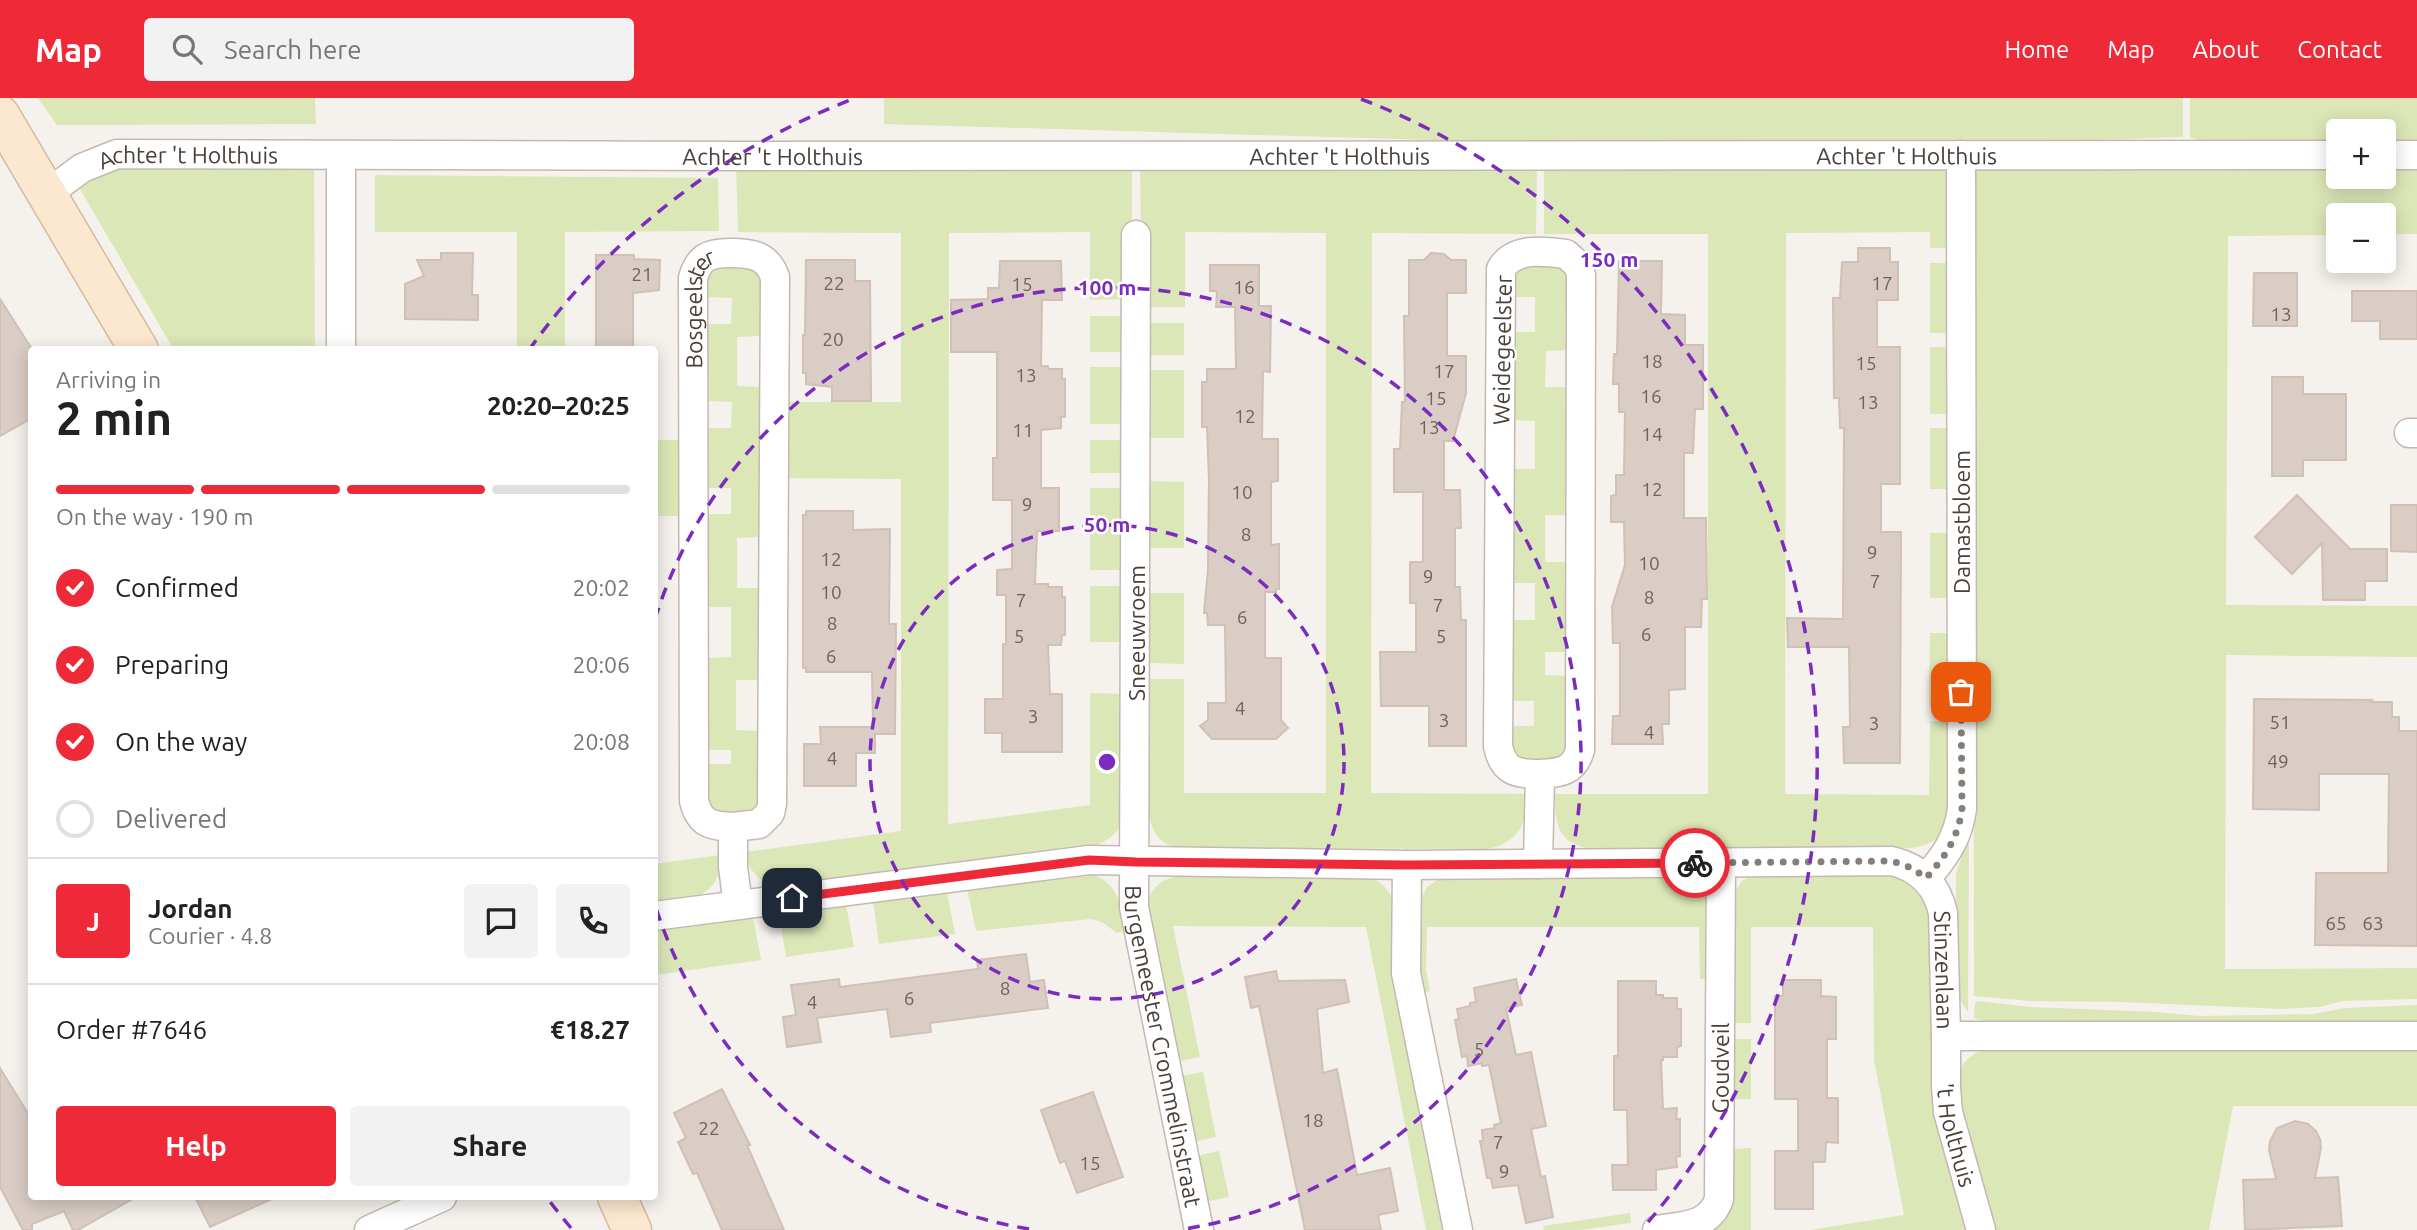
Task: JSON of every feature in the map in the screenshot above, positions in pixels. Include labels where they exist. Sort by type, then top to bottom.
[{"type":"street","points":[[0,115],[137,346]]},
{"type":"street","name":"Achter 't Holthuis","points":[[47,194],[82,168],[117,154],[2326,155]]},
{"type":"street","points":[[341,155],[341,346]]},
{"type":"street","name":"Damastbloem","points":[[1926,878],[1949,851],[1960,825],[1962,809],[1961,155]]},
{"type":"street","points":[[2396,155],[2417,155]]},
{"type":"street","name":"Sneeuwroem","points":[[1136,235],[1136,862]]},
{"type":"street","name":"Bosgeelster","points":[[747,253],[766,260],[775,277],[772,804],[770,813],[759,824],[733,827],[716,827],[708,823],[696,810],[694,801],[693,278],[696,268],[710,255],[747,253]]},
{"type":"street","name":"Weidegeelster","points":[[1523,253],[1566,254],[1579,266],[1581,275],[1580,750],[1566,771],[1540,774],[1521,774],[1512,770],[1500,756],[1498,746],[1501,269],[1506,260],[1514,254],[1523,253]]},
{"type":"street","points":[[1538,864],[1540,774]]},
{"type":"street","points":[[733,827],[733,867],[738,905]]},
{"type":"street","name":"Stinzenlaan","points":[[658,915],[1089,860],[1407,865],[1892,861],[1912,868],[1926,878],[1938,894],[1943,913],[1946,1036],[2417,1036]]},
{"type":"street","name":"Burgemeester Crommelinstraat","points":[[1136,862],[1136,923],[1199,1230]]},
{"type":"street","name":"Goudveil","points":[[1657,1230],[1702,1221],[1711,1214],[1719,1199],[1721,863]]},
{"type":"street","points":[[1407,865],[1406,973],[1458,1230]]},
{"type":"street","name":"'t Holthuis","points":[[1946,1036],[1945,1087],[1948,1112],[1981,1230]]},
{"type":"street","points":[[369,1230],[435,1200]]},
{"type":"street","points":[[618,1200],[632,1230]]},
{"type":"green space","points":[[38,98],[315,98],[316,124],[57,125]]},
{"type":"green space","points":[[884,98],[2183,98],[2183,137],[1916,146],[1600,145],[884,124]]},
{"type":"green space","points":[[2190,98],[2417,98],[2417,147],[2396,147],[2396,119],[2326,119],[2326,147],[2217,147],[2190,137]]},
{"type":"green space","points":[[2326,161],[2326,189],[2396,189],[2396,162],[2417,162],[2417,234],[2396,234],[2396,203],[2326,203],[2326,235],[2228,236],[2226,605],[2417,606],[2417,657],[2226,655],[2225,969],[2417,968],[2417,999],[2343,1001],[2319,1007],[2282,1009],[2030,1001],[1974,996],[1973,163]]},
{"type":"green space","points":[[314,162],[315,346],[172,346],[77,184],[106,166]]},
{"type":"green space","points":[[736,162],[1132,163],[1132,236],[1124,299],[1090,300],[1090,232],[949,233],[948,824],[1090,805],[1090,693],[1123,694],[1121,824],[1105,841],[1097,845],[779,886],[760,879],[749,865],[745,852],[901,831],[901,479],[787,478],[787,402],[901,402],[901,233],[738,232]]},
{"type":"green space","points":[[1140,163],[1537,163],[1536,234],[1372,233],[1371,793],[1524,794],[1526,804],[1523,822],[1519,830],[1506,842],[1487,849],[1178,848],[1161,840],[1154,831],[1148,813],[1149,679],[1184,679],[1184,793],[1326,793],[1326,233],[1185,232],[1185,307],[1149,307],[1141,236]]},
{"type":"green space","points":[[1544,163],[1952,163],[1951,248],[1930,248],[1930,232],[1786,233],[1785,794],[1929,795],[1930,721],[1950,721],[1949,811],[1941,834],[1932,842],[1912,848],[1591,849],[1571,842],[1560,830],[1555,794],[1708,794],[1708,234],[1544,234]]},
{"type":"green space","points":[[375,175],[718,178],[719,231],[565,232],[565,346],[517,346],[517,232],[375,232]]},
{"type":"green space","points":[[1930,263],[1951,263],[1951,333],[1930,333]]},
{"type":"green space","points":[[722,266],[752,267],[760,280],[760,336],[737,337],[737,386],[760,387],[760,537],[737,538],[737,588],[760,588],[760,680],[736,680],[736,730],[760,731],[760,801],[755,810],[727,814],[718,812],[713,807],[708,790],[708,764],[731,764],[731,750],[708,750],[708,658],[731,657],[731,607],[708,607],[708,514],[731,514],[731,488],[708,488],[708,428],[731,428],[732,402],[708,401],[708,324],[731,324],[732,298],[708,297],[709,275]]},
{"type":"green space","points":[[1525,266],[1555,267],[1568,276],[1569,350],[1546,351],[1545,387],[1569,387],[1568,515],[1545,515],[1545,562],[1568,562],[1568,652],[1545,652],[1545,675],[1568,676],[1568,748],[1558,760],[1519,760],[1512,753],[1511,726],[1534,726],[1534,701],[1511,701],[1511,620],[1535,620],[1535,583],[1512,583],[1512,469],[1535,469],[1535,421],[1512,420],[1512,332],[1535,332],[1535,297],[1512,297],[1512,282]]},
{"type":"green space","points":[[1090,316],[1124,316],[1124,352],[1090,352]]},
{"type":"green space","points":[[1149,323],[1184,323],[1184,355],[1149,355]]},
{"type":"green space","points":[[1930,347],[1951,347],[1951,414],[1930,414]]},
{"type":"green space","points":[[1090,367],[1124,367],[1124,424],[1090,424]]},
{"type":"green space","points":[[1149,370],[1184,370],[1184,438],[1149,438]]},
{"type":"green space","points":[[1930,428],[1950,428],[1950,489],[1930,489]]},
{"type":"green space","points":[[658,440],[679,440],[678,516],[658,516]]},
{"type":"green space","points":[[1090,440],[1124,440],[1124,473],[1090,473]]},
{"type":"green space","points":[[1149,481],[1184,482],[1184,548],[1149,548]]},
{"type":"green space","points":[[1090,488],[1124,488],[1124,570],[1090,570]]},
{"type":"green space","points":[[1930,533],[1950,533],[1950,598],[1930,598]]},
{"type":"green space","points":[[1090,586],[1124,586],[1124,642],[1090,642]]},
{"type":"green space","points":[[1149,593],[1184,593],[1184,664],[1149,663]]},
{"type":"green space","points":[[1930,633],[1950,633],[1949,706],[1929,706]]},
{"type":"green space","points":[[1969,834],[1968,1012],[1957,995],[1956,986],[1956,874]]},
{"type":"green space","points":[[720,855],[719,870],[709,889],[691,898],[658,903],[658,863]]},
{"type":"green space","points":[[1087,873],[1097,876],[1112,887],[1120,903],[1126,931],[1117,933],[1102,922],[1091,919],[976,931],[967,889]]},
{"type":"green space","points":[[1358,875],[1378,882],[1392,898],[1447,1230],[1426,1230],[1366,927],[1173,926],[1200,1057],[1176,1062],[1147,903],[1154,888],[1177,876]]},
{"type":"green space","points":[[1683,875],[1697,881],[1707,893],[1708,979],[1700,979],[1699,927],[1427,927],[1426,970],[1430,991],[1422,993],[1417,971],[1419,902],[1427,887],[1441,878]]},
{"type":"green space","points":[[1886,875],[1912,887],[1929,911],[1967,1230],[1810,1230],[1904,1215],[1874,1060],[1873,927],[1751,927],[1751,1023],[1731,1023],[1734,892],[1742,881],[1752,876]]},
{"type":"green space","points":[[947,892],[955,934],[879,944],[873,901]]},
{"type":"green space","points":[[846,905],[854,947],[786,957],[779,914]]},
{"type":"green space","points":[[753,917],[761,960],[658,975],[658,929]]},
{"type":"green space","points":[[1977,1001],[2031,1007],[2199,1016],[2313,1014],[2345,1008],[2417,1005],[2417,1025],[1995,1024],[1974,1018]]},
{"type":"green space","points":[[1731,1039],[1751,1039],[1751,1099],[1731,1099]]},
{"type":"green space","points":[[1989,1048],[2417,1048],[2417,1106],[2233,1106],[2209,1230],[1991,1230],[1963,1128],[1957,1089],[1958,1076],[1966,1061],[1974,1054]]},
{"type":"green space","points":[[1203,1072],[1216,1137],[1193,1142],[1180,1076]]},
{"type":"green space","points":[[1751,1148],[1751,1230],[1708,1230],[1731,1149]]},
{"type":"green space","points":[[1219,1151],[1229,1197],[1205,1202],[1196,1156]]},
{"type":"green space","points":[[1630,1213],[1631,1223],[1579,1230],[1544,1230],[1543,1226]]},
{"type":"building","points":[[1858,248],[1890,248],[1890,262],[1898,262],[1898,300],[1877,300],[1877,347],[1900,347],[1900,484],[1881,484],[1881,532],[1901,532],[1900,763],[1844,763],[1843,727],[1850,727],[1849,647],[1788,647],[1787,618],[1843,619],[1844,428],[1840,428],[1839,398],[1834,398],[1833,298],[1840,298],[1842,262],[1858,262]]},
{"type":"building","points":[[441,253],[473,253],[472,295],[478,295],[478,320],[405,319],[405,284],[424,276],[417,260],[441,260]]},
{"type":"building","points":[[1431,253],[1444,254],[1451,260],[1466,260],[1466,293],[1447,293],[1447,356],[1466,356],[1466,393],[1453,441],[1444,441],[1444,490],[1460,490],[1461,528],[1455,528],[1455,587],[1460,587],[1461,620],[1466,620],[1466,746],[1429,746],[1429,706],[1381,706],[1380,652],[1416,652],[1416,603],[1410,603],[1410,562],[1423,562],[1423,492],[1394,492],[1394,449],[1400,449],[1402,402],[1405,402],[1404,316],[1409,316],[1409,260],[1424,260]]},
{"type":"building","points":[[596,255],[634,255],[634,259],[660,260],[659,290],[633,293],[633,346],[596,346]]},
{"type":"building","points":[[806,260],[855,260],[855,281],[870,281],[871,401],[832,401],[832,387],[806,384],[806,373],[803,373],[803,335]]},
{"type":"building","points":[[1000,261],[1061,261],[1062,300],[1042,300],[1041,366],[1062,369],[1062,379],[1065,379],[1065,417],[1061,417],[1061,428],[1041,430],[1041,488],[1059,488],[1059,531],[1037,531],[1035,584],[1062,587],[1062,597],[1065,597],[1065,635],[1062,635],[1061,645],[1048,645],[1050,694],[1062,694],[1062,752],[1002,752],[1002,733],[985,733],[985,699],[1003,699],[1006,595],[997,595],[997,570],[1012,569],[1012,500],[993,500],[993,458],[997,458],[997,352],[951,352],[951,300],[988,299],[988,288],[999,288]]},
{"type":"building","points":[[1619,261],[1662,261],[1661,314],[1685,315],[1685,345],[1703,345],[1703,409],[1695,409],[1693,453],[1684,453],[1684,518],[1706,518],[1707,599],[1702,599],[1701,627],[1685,627],[1685,689],[1669,690],[1669,724],[1662,724],[1663,744],[1612,744],[1613,716],[1620,716],[1620,643],[1613,643],[1612,607],[1625,565],[1624,522],[1611,522],[1611,496],[1616,495],[1616,475],[1624,475],[1625,412],[1619,412],[1619,384],[1613,384],[1614,354],[1617,354]]},
{"type":"building","points":[[1210,265],[1259,265],[1259,306],[1271,306],[1270,372],[1263,371],[1262,439],[1278,439],[1278,481],[1271,482],[1271,545],[1279,544],[1279,589],[1276,589],[1276,592],[1265,592],[1265,658],[1281,658],[1281,720],[1288,728],[1276,739],[1212,739],[1200,726],[1208,720],[1208,703],[1226,703],[1225,625],[1208,625],[1207,613],[1204,613],[1208,569],[1209,481],[1207,427],[1202,427],[1202,382],[1207,382],[1207,369],[1236,369],[1235,307],[1216,307],[1217,291],[1210,291]]},
{"type":"building","points":[[2254,273],[2297,273],[2297,326],[2253,326]]},
{"type":"building","points":[[2352,291],[2417,291],[2417,339],[2380,339],[2380,321],[2352,321]]},
{"type":"building","points":[[0,299],[30,346],[28,420],[0,436]]},
{"type":"building","points":[[2272,377],[2303,377],[2303,394],[2346,394],[2346,460],[2303,460],[2303,476],[2272,476]]},
{"type":"building","points":[[2297,495],[2350,549],[2387,549],[2387,581],[2365,581],[2365,600],[2323,600],[2322,543],[2292,574],[2255,537]]},
{"type":"building","points":[[2391,505],[2417,505],[2417,552],[2391,551]]},
{"type":"building","points":[[806,511],[853,511],[853,530],[890,529],[889,624],[896,624],[895,734],[875,734],[875,753],[856,753],[856,786],[804,786],[804,744],[821,744],[820,727],[873,727],[872,672],[806,672],[806,668],[803,668],[803,515],[806,515]]},
{"type":"building","points":[[2254,699],[2392,702],[2392,717],[2399,717],[2399,731],[2417,731],[2417,946],[2315,945],[2316,873],[2388,873],[2389,774],[2319,774],[2319,810],[2253,809]]},
{"type":"building","points":[[1026,954],[1030,982],[1044,980],[1048,1008],[930,1023],[931,1032],[891,1037],[887,1009],[817,1018],[821,1042],[787,1047],[783,1017],[796,1015],[791,985],[839,979],[840,987],[978,969],[977,960]]},
{"type":"building","points":[[1276,971],[1278,981],[1345,980],[1349,1002],[1317,1009],[1323,1073],[1337,1069],[1357,1175],[1390,1168],[1398,1211],[1378,1215],[1381,1230],[1305,1230],[1259,1006],[1251,1008],[1245,977]]},
{"type":"building","points":[[1516,979],[1522,1005],[1506,1008],[1516,1055],[1531,1052],[1546,1126],[1531,1129],[1541,1177],[1545,1176],[1553,1217],[1526,1223],[1518,1185],[1493,1188],[1491,1178],[1487,1178],[1480,1141],[1483,1141],[1482,1130],[1495,1128],[1494,1125],[1501,1123],[1489,1065],[1482,1066],[1482,1063],[1468,1066],[1467,1056],[1462,1057],[1455,1020],[1459,1019],[1457,1009],[1476,1002],[1474,988]]},
{"type":"building","points":[[1783,980],[1821,980],[1821,996],[1836,997],[1836,1039],[1827,1039],[1827,1098],[1838,1098],[1838,1143],[1826,1142],[1825,1162],[1813,1162],[1813,1209],[1775,1209],[1775,1151],[1798,1151],[1798,1099],[1775,1099],[1775,996],[1783,996]]},
{"type":"building","points":[[1618,981],[1656,981],[1656,995],[1677,998],[1677,1009],[1681,1009],[1681,1046],[1677,1047],[1677,1057],[1663,1057],[1661,1060],[1663,1109],[1677,1108],[1676,1119],[1680,1119],[1680,1156],[1676,1157],[1677,1167],[1656,1170],[1656,1190],[1613,1190],[1612,1165],[1628,1165],[1627,1110],[1614,1110],[1614,1056],[1618,1056]]},
{"type":"building","points":[[0,1068],[28,1114],[28,1200],[131,1200],[78,1230],[73,1230],[64,1211],[32,1224],[32,1230],[23,1230],[0,1187]]},
{"type":"building","points":[[722,1089],[750,1145],[747,1145],[784,1230],[722,1230],[697,1173],[693,1174],[678,1142],[686,1138],[674,1113]]},
{"type":"building","points":[[1093,1092],[1123,1177],[1077,1193],[1065,1161],[1060,1163],[1041,1110]]},
{"type":"building","points":[[2295,1121],[2308,1124],[2320,1139],[2321,1148],[2315,1178],[2338,1177],[2342,1226],[2245,1230],[2243,1180],[2276,1179],[2269,1150],[2270,1141],[2277,1128]]},
{"type":"building","points":[[196,1200],[269,1200],[210,1227]]},
{"type":"way so far","points":[[1695,863],[1892,861],[1912,868],[1926,878],[1949,851],[1960,825],[1961,692]]},
{"type":"route","points":[[792,898],[1089,860],[1407,865],[1695,863]]}]
